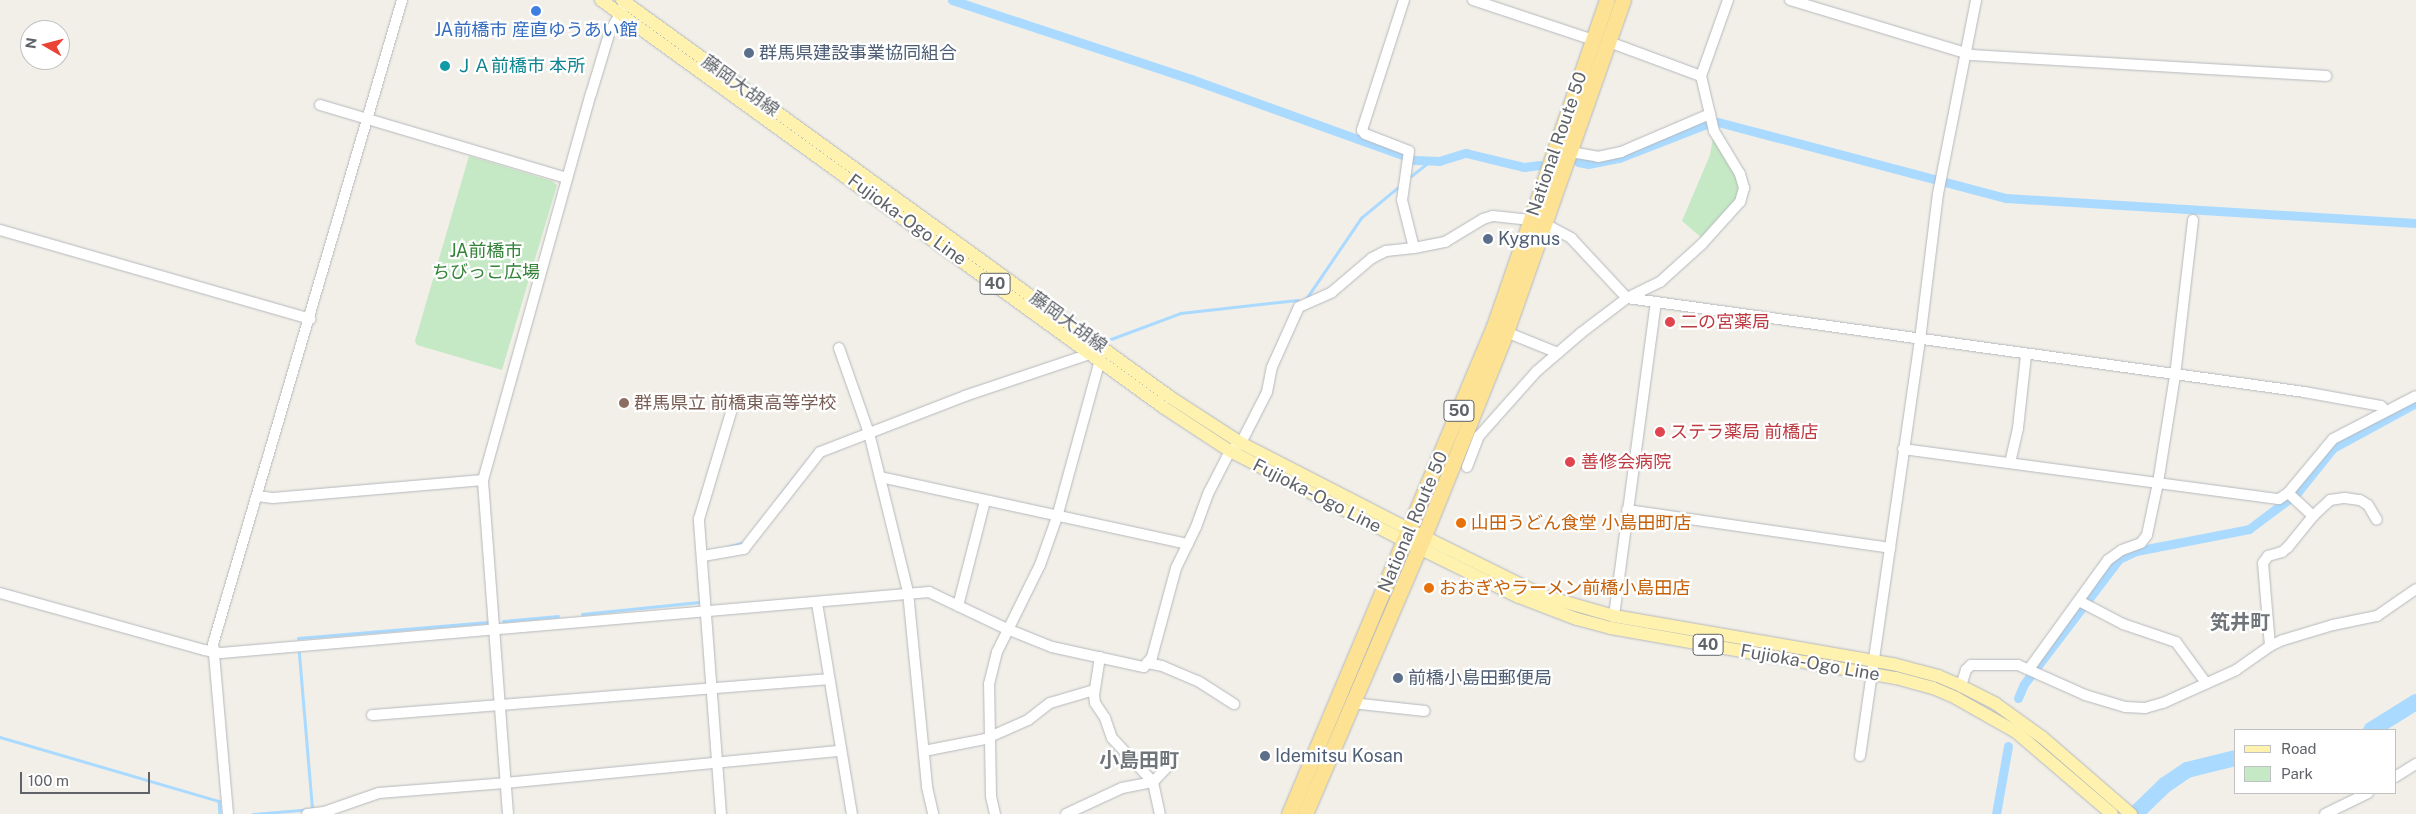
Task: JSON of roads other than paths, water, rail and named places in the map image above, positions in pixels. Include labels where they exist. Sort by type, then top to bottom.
[{"type":"highway","name":"National Route 50","points":[[1304,814],[1352,703],[1494,326],[1538,222],[1571,152],[1601,41],[1608,0]]},
{"type":"highway","name":"National Route 50","points":[[1288,814],[1506,332],[1538,222],[1601,41],[1623,0]]},
{"type":"main road","name":"Fujioka-Ogo Line","points":[[601,0],[623,6],[1095,357],[1230,451],[1414,539],[1544,596],[1614,616],[1873,667],[1934,688],[1979,709],[2016,732],[2130,814]]},
{"type":"main road","name":"藤岡大胡線","points":[[623,6],[1170,397],[1241,443],[1414,539]]},
{"type":"main road","name":"Fujioka-Ogo Line","points":[[1414,539],[1520,597],[1577,619],[1611,628],[1873,667],[1919,670],[1961,686],[1983,695],[2016,717],[2079,777],[2112,814]]},
{"type":"street","points":[[228,814],[212,644],[310,319],[402,0]]},
{"type":"street","points":[[1404,0],[1362,130],[1365,134],[1409,151],[1402,200],[1414,248]]},
{"type":"street","points":[[1473,0],[1496,4],[1701,76]]},
{"type":"street","points":[[1467,467],[1479,436],[1537,371],[1627,298],[1660,282],[1702,244],[1740,202],[1744,188],[1740,174],[1714,130],[1701,76],[1728,0]]},
{"type":"street","points":[[1790,0],[1966,54],[2326,76]]},
{"type":"street","points":[[1860,756],[1920,340],[1938,194],[1976,0]]},
{"type":"street","points":[[508,814],[483,480],[566,178],[610,31],[623,6]]},
{"type":"street","points":[[320,105],[566,178]]},
{"type":"street","points":[[1571,152],[1598,157],[1621,152],[1710,114]]},
{"type":"street","points":[[0,592],[212,652],[284,648],[493,628],[817,603],[908,592],[929,592],[1007,629],[1052,647],[1144,667],[1152,657],[1176,568],[1209,492],[1230,451],[1241,443],[1268,392],[1272,367],[1299,307],[1332,292],[1372,258],[1386,251],[1445,242],[1483,219],[1493,216],[1538,222],[1571,238],[1627,298],[2026,355],[2304,392],[2381,406],[2386,411]]},
{"type":"street","points":[[2029,669],[2082,603],[2108,560],[2122,550],[2144,539],[2158,483],[2194,220]]},
{"type":"street","points":[[0,230],[310,319]]},
{"type":"street","points":[[1614,616],[1656,302]]},
{"type":"street","points":[[1506,332],[1558,353]]},
{"type":"street","points":[[838,348],[869,433],[908,592],[927,787],[933,814]]},
{"type":"street","points":[[2010,463],[2018,428],[2026,355]]},
{"type":"street","points":[[703,556],[744,549],[820,452],[965,396],[1095,357]]},
{"type":"street","points":[[995,814],[991,796],[989,684],[997,652],[1037,572],[1057,517],[1095,357]]},
{"type":"street","points":[[1903,449],[2279,499],[2290,495],[2328,443],[2416,396]]},
{"type":"street","points":[[722,814],[708,611],[699,519],[732,409]]},
{"type":"street","points":[[880,477],[1188,544]]},
{"type":"street","points":[[257,496],[273,498],[483,480]]},
{"type":"street","points":[[2290,495],[2313,516]]},
{"type":"street","points":[[2270,646],[2263,563],[2268,556],[2282,552],[2288,547],[2313,516],[2330,500],[2345,498],[2360,500],[2368,505],[2377,520]]},
{"type":"street","points":[[958,606],[985,501]]},
{"type":"street","points":[[1627,510],[1890,548]]},
{"type":"street","points":[[1961,686],[1966,670],[1970,665],[2018,666],[2029,669],[2085,695],[2132,708],[2145,708],[2163,703],[2236,670],[2270,646],[2333,625],[2377,616],[2416,589]]},
{"type":"street","points":[[817,603],[840,751],[852,814]]},
{"type":"street","points":[[2082,603],[2123,624],[2176,642],[2206,683]]},
{"type":"street","points":[[1100,657],[1094,690],[1096,703],[1105,718],[1112,738],[1153,782],[1160,814]]},
{"type":"street","points":[[1147,663],[1162,666],[1198,681],[1234,704]]},
{"type":"street","points":[[372,715],[829,679]]},
{"type":"street","points":[[924,751],[964,745],[1028,720],[1050,703],[1094,690]]},
{"type":"street","points":[[1352,703],[1425,711]]},
{"type":"street","points":[[307,814],[324,812],[379,792],[505,783],[840,751]]},
{"type":"street","points":[[1066,814],[1122,788],[1153,782],[1170,764]]},
{"type":"street","points":[[2396,776],[2416,764]]},
{"type":"street","points":[[2324,814],[2366,794]]},
{"type":"waterway","points":[[952,0],[1191,79],[1402,155]]},
{"type":"waterway","points":[[1578,162],[1588,164],[1619,158],[1706,124],[1718,122],[2006,198],[2416,223]]},
{"type":"waterway","points":[[1414,160],[1439,161],[1466,153],[1524,167],[1540,165]]},
{"type":"waterway","points":[[1411,176],[1430,161]]},
{"type":"waterway","points":[[1306,299],[1361,218],[1397,188]]},
{"type":"waterway","points":[[1111,339],[1181,313],[1297,300]]},
{"type":"waterway","points":[[2018,698],[2024,684],[2119,559],[2136,551],[2249,529],[2297,493],[2333,448],[2416,403]]},
{"type":"waterway","points":[[781,494],[818,448]]},
{"type":"waterway","points":[[728,547],[744,542]]},
{"type":"waterway","points":[[582,614],[701,602]]},
{"type":"waterway","points":[[503,621],[558,616]]},
{"type":"waterway","points":[[298,638],[487,622]]},
{"type":"waterway","points":[[253,814],[312,809],[299,654]]},
{"type":"waterway","points":[[2373,729],[2416,702]]},
{"type":"waterway","points":[[0,737],[219,801],[220,814]]},
{"type":"waterway","points":[[1996,814],[2008,746]]},
{"type":"waterway","points":[[2135,814],[2165,785],[2187,770],[2234,758]]},
{"type":"place","name":"JA前橋市 産直ゆうあい館","points":[[536,11]]},
{"type":"place","name":"群馬県建設事業協同組合","points":[[749,53]]},
{"type":"place","name":"ＪＡ前橋市 本所","points":[[445,66]]},
{"type":"place","name":"Kygnus","points":[[1488,239]]},
{"type":"place","name":"二の宮薬局","points":[[1670,322]]},
{"type":"place","name":"群馬県立 前橋東高等学校","points":[[624,403]]},
{"type":"place","name":"ステラ薬局 前橋店","points":[[1660,432]]},
{"type":"place","name":"善修会病院","points":[[1570,462]]},
{"type":"place","name":"山田うどん食堂 小島田町店","points":[[1461,523]]},
{"type":"place","name":"おおぎやラーメン前橋小島田店","points":[[1429,588]]},
{"type":"place","name":"前橋小島田郵便局","points":[[1398,678]]},
{"type":"place","name":"Idemitsu Kosan","points":[[1265,756]]},
{"type":"district","name":"笂井町","points":[[2240,622]]},
{"type":"district","name":"小島田町","points":[[1139,760]]},
{"type":"park label","name":"JA前橋市 ちびっこ広場","points":[[486,262]]}]
